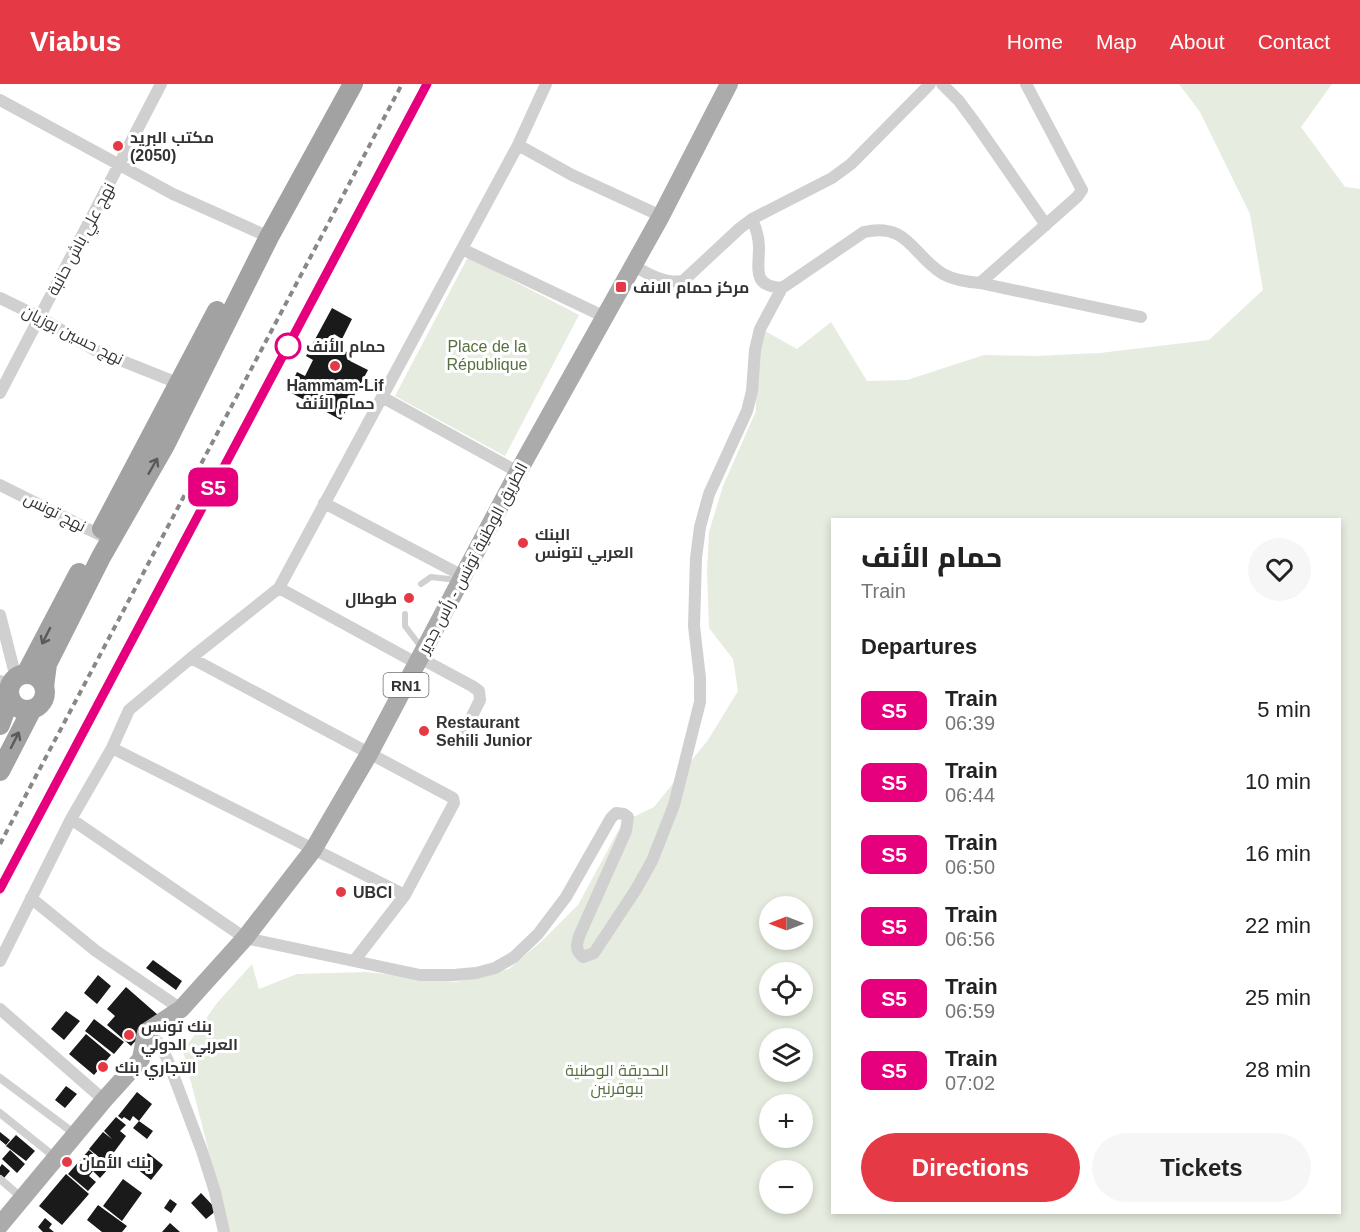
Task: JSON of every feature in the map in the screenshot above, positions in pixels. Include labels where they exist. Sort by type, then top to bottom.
[{"type":"highway","points":[[0,771],[33,709],[43,700],[47,664],[105,537],[180,384],[263,234],[340,84]]},
{"type":"highway","points":[[0,725],[12,684],[165,445],[263,234],[353,84]]},
{"type":"highway","points":[[12,684],[36,676],[44,687]]},
{"type":"highway","points":[[12,684],[19,708],[33,709]]},
{"type":"main road","name":"الطريق الوطنية تونس - رأس جدير","points":[[146,1032],[181,1009],[245,938],[313,850],[369,754],[518,472],[661,216],[729,84]]},
{"type":"main road","points":[[2,1219],[141,1059],[146,1032]]},
{"type":"street","name":"نهج علي باش حانبة","points":[[0,393],[161,84]]},
{"type":"street","points":[[0,961],[129,710],[190,658],[279,588],[518,145],[546,84]]},
{"type":"street","points":[[633,265],[644,273],[670,281],[683,281],[752,219],[832,178],[851,164],[930,84]]},
{"type":"street","points":[[942,84],[959,101],[976,124],[1046,225]]},
{"type":"street","points":[[980,283],[1077,197],[1082,190],[1026,84]]},
{"type":"street","points":[[0,100],[173,194],[263,234]]},
{"type":"street","points":[[518,145],[572,176],[661,216]]},
{"type":"street","points":[[752,219],[758,235],[758,275],[761,282],[771,287],[782,288]]},
{"type":"street","points":[[71,819],[245,938],[420,975],[454,975],[495,968],[514,957],[538,934],[566,897],[611,818],[616,813],[624,814],[628,817],[626,831],[576,947],[578,953],[583,957],[594,953],[652,861],[674,805],[700,702],[694,616],[696,558],[700,527],[709,494],[747,411],[752,391],[759,329],[782,288],[864,232],[879,229],[906,239],[928,262],[944,274],[962,281],[1141,317]]},
{"type":"street","points":[[462,249],[605,317]]},
{"type":"street","name":"نهج حسين بوزيان","points":[[0,297],[94,350],[180,384]]},
{"type":"street","points":[[382,397],[518,472]]},
{"type":"street","name":"نهج تونس","points":[[0,485],[105,537]]},
{"type":"street","points":[[324,504],[462,578]]},
{"type":"street","points":[[279,588],[421,657],[472,686],[479,692],[480,700],[460,738]]},
{"type":"street","points":[[0,615],[12,684]]},
{"type":"street","points":[[190,658],[452,796],[454,800],[405,895],[354,961]]},
{"type":"street","points":[[111,748],[405,895]]},
{"type":"street","points":[[31,898],[96,951],[181,1009]]},
{"type":"street","points":[[0,1009],[104,1100]]},
{"type":"street","points":[[146,1032],[160,1044],[175,1078],[215,1192],[224,1232]]},
{"type":"street","points":[[0,1078],[75,1134]]},
{"type":"street","points":[[0,1113],[56,1158]]},
{"type":"street","points":[[0,1179],[22,1198]]},
{"type":"lane","points":[[421,584],[431,577],[462,578]]},
{"type":"lane","points":[[405,614],[405,627],[421,657]]},
{"type":"green space","name":"الحديقة الوطنية ببوقرنين","points":[[1179,84],[1332,84],[1301,127],[1345,187],[1360,189],[1360,1232],[226,1232],[222,1203],[183,1051],[217,1003],[252,964],[259,989],[297,974],[367,972],[456,982],[509,969],[543,940],[578,905],[623,822],[654,807],[708,740],[738,691],[733,659],[709,628],[707,571],[709,532],[723,486],[756,411],[755,378],[750,355],[765,331],[797,349],[831,322],[867,381],[907,380],[984,355],[1036,356],[1100,353],[1209,340],[1263,290],[1250,214],[1200,112]]},
{"type":"green space","name":"Place de la République","points":[[468,257],[579,315],[505,456],[395,396]]},
{"type":"building","name":"Hammam-Lif حمام الأنف","points":[[332,308],[352,319],[342,339],[334,334],[327,347],[336,352],[338,348],[353,355],[350,361],[368,370],[341,420],[288,391],[297,372],[305,376],[313,360],[306,356]]},
{"type":"building","points":[[153,960],[182,981],[176,990],[146,968]]},
{"type":"building","points":[[98,975],[111,986],[97,1004],[84,993]]},
{"type":"building","points":[[126,987],[158,1015],[131,1046],[107,1025],[115,1016],[107,1009]]},
{"type":"building","points":[[66,1011],[80,1021],[64,1040],[51,1029]]},
{"type":"building","points":[[94,1019],[124,1042],[114,1054],[85,1031]]},
{"type":"building","points":[[86,1034],[111,1055],[94,1075],[69,1054]]},
{"type":"building","points":[[66,1086],[77,1094],[65,1108],[55,1100]]},
{"type":"building","points":[[137,1092],[152,1104],[139,1121],[133,1116],[130,1121],[124,1117],[122,1119],[118,1116]]},
{"type":"building","points":[[116,1117],[126,1125],[120,1131],[126,1136],[106,1163],[89,1149],[103,1132],[112,1139],[104,1131]]},
{"type":"building","points":[[139,1121],[153,1131],[147,1139],[133,1128]]},
{"type":"building","points":[[0,1132],[10,1140],[6,1145],[0,1140]]},
{"type":"building","points":[[16,1135],[35,1151],[26,1161],[6,1146]]},
{"type":"building","points":[[10,1150],[25,1164],[17,1173],[2,1159]]},
{"type":"building","points":[[89,1150],[109,1168],[100,1178],[93,1171],[89,1176],[96,1182],[88,1191],[68,1174]]},
{"type":"building","points":[[148,1153],[163,1165],[151,1180],[136,1168]]},
{"type":"building","points":[[2,1164],[10,1171],[4,1178],[0,1175]]},
{"type":"building","points":[[66,1174],[89,1194],[62,1225],[39,1206]]},
{"type":"building","points":[[123,1179],[142,1193],[122,1221],[103,1206]]},
{"type":"building","points":[[201,1193],[217,1210],[206,1219],[191,1203]]},
{"type":"building","points":[[170,1199],[177,1204],[171,1213],[164,1208]]},
{"type":"building","points":[[98,1205],[127,1226],[122,1232],[102,1232],[87,1220]]},
{"type":"building","points":[[45,1218],[52,1224],[49,1228],[54,1232],[43,1232],[38,1227]]},
{"type":"building","points":[[170,1223],[180,1232],[162,1232]]},
{"type":"railway","points":[[0,844],[402,84]]},
{"type":"railway","points":[[0,889],[427,84]]},
{"type":"train","name":"S5","points":[[0,889],[427,84]]},
{"type":"place","name":"مكتب البريد (2050)","points":[[118,146]]},
{"type":"place","name":"مركز حمام الانف","points":[[621,287]]},
{"type":"place","name":"حمام الأنف","points":[[288,346]]},
{"type":"place","name":"Hammam-Lif حمام الأنف","points":[[335,366]]},
{"type":"place","name":"البنك العربي لتونس","points":[[523,543]]},
{"type":"place","name":"طوطال","points":[[409,598]]},
{"type":"place","name":"Restaurant Sehili Junior","points":[[424,731]]},
{"type":"place","name":"UBCI","points":[[341,892]]},
{"type":"place","name":"بنك تونس العربي الدولي","points":[[129,1035]]},
{"type":"place","name":"التجاري بنك","points":[[103,1067]]},
{"type":"place","name":"بنك الأمان","points":[[67,1162]]}]
